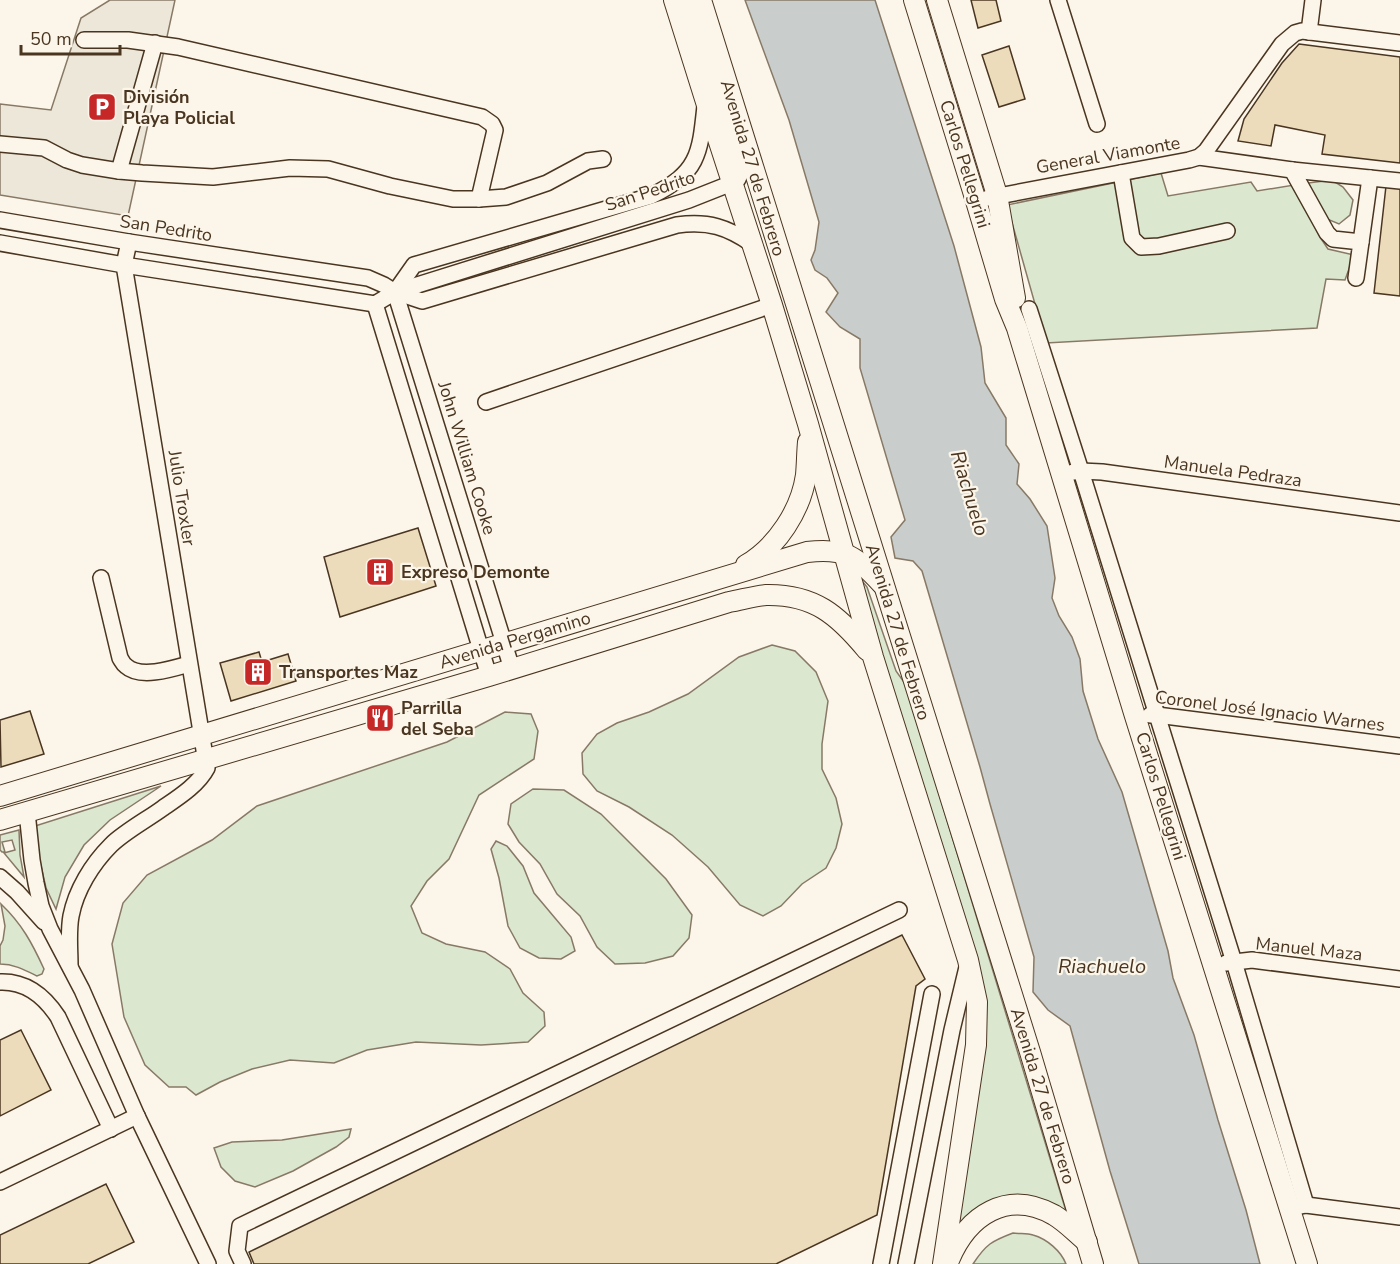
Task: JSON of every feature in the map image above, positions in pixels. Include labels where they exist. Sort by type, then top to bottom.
[{"type":"main road","name":"Avenida 27 de Febrero","points":[[674,0],[772,305],[873,657],[968,960],[977,1002],[976,1045],[946,1264]]},
{"type":"main road","name":"Avenida 27 de Febrero","points":[[701,0],[1027,1041],[1093,1264]]},
{"type":"main road","name":"Carlos Pellegrini","points":[[914,0],[1005,299],[1017,328],[1135,716],[1214,964],[1281,1151],[1298,1207],[1307,1264]]},
{"type":"main road","name":"Carlos Pellegrini","points":[[937,0],[996,195],[1010,266],[1017,328]]},
{"type":"main road","points":[[730,575],[752,562],[771,545],[787,525],[799,502],[806,477],[808,424]]},
{"type":"main road","name":"Avenida Pergamino","points":[[0,796],[807,552],[823,550],[843,553],[855,558],[868,568],[884,586]]},
{"type":"main road","name":"Avenida Pergamino","points":[[0,820],[489,676],[729,602],[764,595],[785,596],[820,606],[849,628],[873,657]]},
{"type":"main road","points":[[946,1264],[958,1242],[972,1224],[990,1210],[1009,1205],[1026,1206],[1046,1212],[1064,1222],[1087,1242]]},
{"type":"street","points":[[688,0],[741,172],[738,179],[732,183]]},
{"type":"street","points":[[1058,0],[1097,124]]},
{"type":"street","points":[[1313,0],[1309,32],[1400,43]]},
{"type":"street","name":"General Viamonte","points":[[976,201],[996,195],[1199,157],[1206,151],[1282,44],[1295,33],[1309,32]]},
{"type":"street","points":[[84,40],[129,40],[155,43],[487,120],[495,130],[479,199]]},
{"type":"street","points":[[119,171],[155,43]]},
{"type":"street","name":"San Pedrito","points":[[395,292],[414,265],[651,195],[667,187],[681,177],[693,163],[699,149],[706,102]]},
{"type":"street","points":[[0,144],[44,148],[82,165],[179,176],[213,177],[290,168],[328,169],[390,186],[453,199],[506,196],[547,183],[588,161],[603,159]]},
{"type":"street","points":[[1199,157],[1292,170],[1400,181]]},
{"type":"street","points":[[1292,170],[1333,239],[1361,242]]},
{"type":"street","points":[[1121,173],[1132,238],[1141,247],[1159,246],[1227,231]]},
{"type":"street","points":[[1356,278],[1370,178]]},
{"type":"street","name":"San Pedrito","points":[[375,304],[395,292],[689,200],[732,183]]},
{"type":"street","name":"San Pedrito","points":[[0,220],[368,278],[395,292],[422,301],[677,225],[711,224],[729,230],[752,244]]},
{"type":"street","name":"Julio Troxler","points":[[129,242],[124,265],[205,759]]},
{"type":"street","points":[[0,243],[124,265],[375,304],[489,676]]},
{"type":"street","name":"John William Cooke","points":[[395,292],[512,669]]},
{"type":"street","points":[[486,402],[772,305]]},
{"type":"street","name":"Carlos Pellegrini","points":[[1029,309],[1082,471],[1234,962],[1281,1151]]},
{"type":"street","name":"Manuela Pedraza","points":[[1062,474],[1082,471],[1102,472],[1400,513]]},
{"type":"street","points":[[101,578],[120,658],[126,667],[141,672],[155,673],[189,664]]},
{"type":"street","name":"Coronel José Ignacio Warnes","points":[[1135,716],[1157,715],[1400,746]]},
{"type":"street","points":[[70,966],[69,932],[74,904],[97,861],[113,844],[176,800],[198,781],[207,768],[205,759]]},
{"type":"street","points":[[27,812],[36,883],[50,929],[70,966],[137,1116],[208,1264]]},
{"type":"street","points":[[0,877],[50,929]]},
{"type":"street","points":[[243,1264],[237,1251],[240,1226],[899,910]]},
{"type":"street","points":[[906,1264],[968,960]]},
{"type":"street","name":"Manuel Maza","points":[[1214,964],[1252,960],[1400,979]]},
{"type":"street","points":[[0,982],[22,985],[32,990],[51,1006],[111,1129]]},
{"type":"street","points":[[880,1264],[932,994]]},
{"type":"street","points":[[0,1182],[137,1116]]},
{"type":"street","points":[[1298,1207],[1400,1217]]},
{"type":"green space","points":[[1161,173],[1168,196],[1251,182],[1257,191],[1294,185],[1328,249],[1354,255],[1345,280],[1326,279],[1317,328],[1046,343],[1007,205]]},
{"type":"green space","points":[[1332,180],[1343,187],[1353,200],[1350,215],[1339,224],[1327,219],[1308,183]]},
{"type":"green space","points":[[856,573],[867,587],[896,671],[906,685],[1069,1221],[1012,1200],[952,1243],[984,1035]]},
{"type":"green space","points":[[772,645],[795,651],[816,672],[828,701],[822,744],[822,769],[836,798],[842,824],[836,848],[826,868],[802,884],[781,906],[763,916],[740,905],[708,867],[672,835],[629,807],[597,791],[583,774],[582,753],[597,734],[617,723],[649,712],[688,694],[739,657]]},
{"type":"green space","points":[[505,712],[531,714],[538,731],[534,759],[479,795],[449,859],[427,881],[411,906],[422,933],[446,944],[485,952],[510,969],[523,993],[544,1012],[545,1026],[528,1042],[481,1045],[416,1042],[367,1050],[334,1063],[290,1060],[252,1069],[196,1095],[186,1087],[169,1087],[145,1065],[124,1017],[112,944],[123,903],[147,875],[212,840],[257,806],[447,742]]},
{"type":"green space","points":[[161,786],[110,820],[84,845],[65,877],[56,909],[46,888],[32,827]]},
{"type":"green space","points":[[533,789],[564,790],[601,814],[666,879],[692,915],[689,938],[673,956],[645,963],[615,964],[597,947],[580,916],[557,894],[540,864],[519,842],[508,824],[511,804]]},
{"type":"green space","points":[[19,830],[24,877],[4,853],[15,850],[12,840],[2,842],[5,852],[0,850],[0,835]]},
{"type":"green space","points":[[496,841],[507,846],[523,866],[534,893],[571,937],[575,951],[561,959],[539,958],[520,948],[508,926],[491,849]]},
{"type":"green space","points":[[1,904],[21,926],[31,942],[44,969],[42,974],[37,976],[15,966],[0,964],[0,946],[5,926]]},
{"type":"green space","points":[[351,1129],[349,1137],[336,1147],[293,1171],[255,1187],[235,1181],[221,1167],[214,1148],[232,1142],[282,1140]]},
{"type":"green space","points":[[1013,1233],[1031,1234],[1043,1239],[1057,1250],[1066,1264],[973,1264],[990,1244]]},
{"type":"shaded area","name":"División Playa Policial","points":[[110,0],[175,0],[128,216],[0,195],[0,104],[51,110],[81,18]]},
{"type":"water","name":"Riachuelo","points":[[745,0],[875,0],[954,246],[981,347],[985,383],[1006,418],[1006,445],[1019,464],[1017,484],[1030,499],[1047,526],[1055,578],[1052,598],[1059,616],[1072,637],[1080,659],[1083,691],[1098,739],[1122,792],[1168,951],[1173,978],[1194,1035],[1260,1264],[1139,1264],[1110,1171],[1070,1026],[1048,1010],[1033,992],[1034,957],[922,571],[913,561],[895,558],[891,537],[905,520],[860,368],[860,339],[840,327],[826,312],[838,293],[827,278],[815,270],[811,260],[815,250],[819,222],[789,120]]},
{"type":"building","points":[[971,0],[996,0],[1001,21],[978,28]]},
{"type":"building","points":[[1299,44],[1400,57],[1400,163],[1322,154],[1325,135],[1275,125],[1271,146],[1238,141],[1244,119],[1282,63]]},
{"type":"building","points":[[1009,46],[1025,99],[999,107],[982,55]]},
{"type":"building","points":[[1386,186],[1400,188],[1400,296],[1374,293]]},
{"type":"building","name":"Expreso Demonte","points":[[418,528],[436,586],[340,617],[324,557]]},
{"type":"building","name":"Transportes Maz","points":[[259,652],[262,662],[288,654],[296,681],[231,701],[220,663]]},
{"type":"building","points":[[30,711],[44,754],[1,767],[0,720]]},
{"type":"building","points":[[902,935],[925,979],[916,986],[877,1215],[776,1264],[254,1264],[249,1252]]},
{"type":"building","points":[[21,1030],[51,1090],[0,1116],[0,1040]]},
{"type":"building","points":[[106,1184],[134,1242],[88,1264],[0,1264],[0,1235]]},
{"type":"place","name":"División Playa Policial","points":[[102,107]]},
{"type":"place","name":"Expreso Demonte","points":[[380,572]]},
{"type":"place","name":"Transportes Maz","points":[[258,672]]},
{"type":"place","name":"Parrilla del Seba","points":[[380,718]]}]
